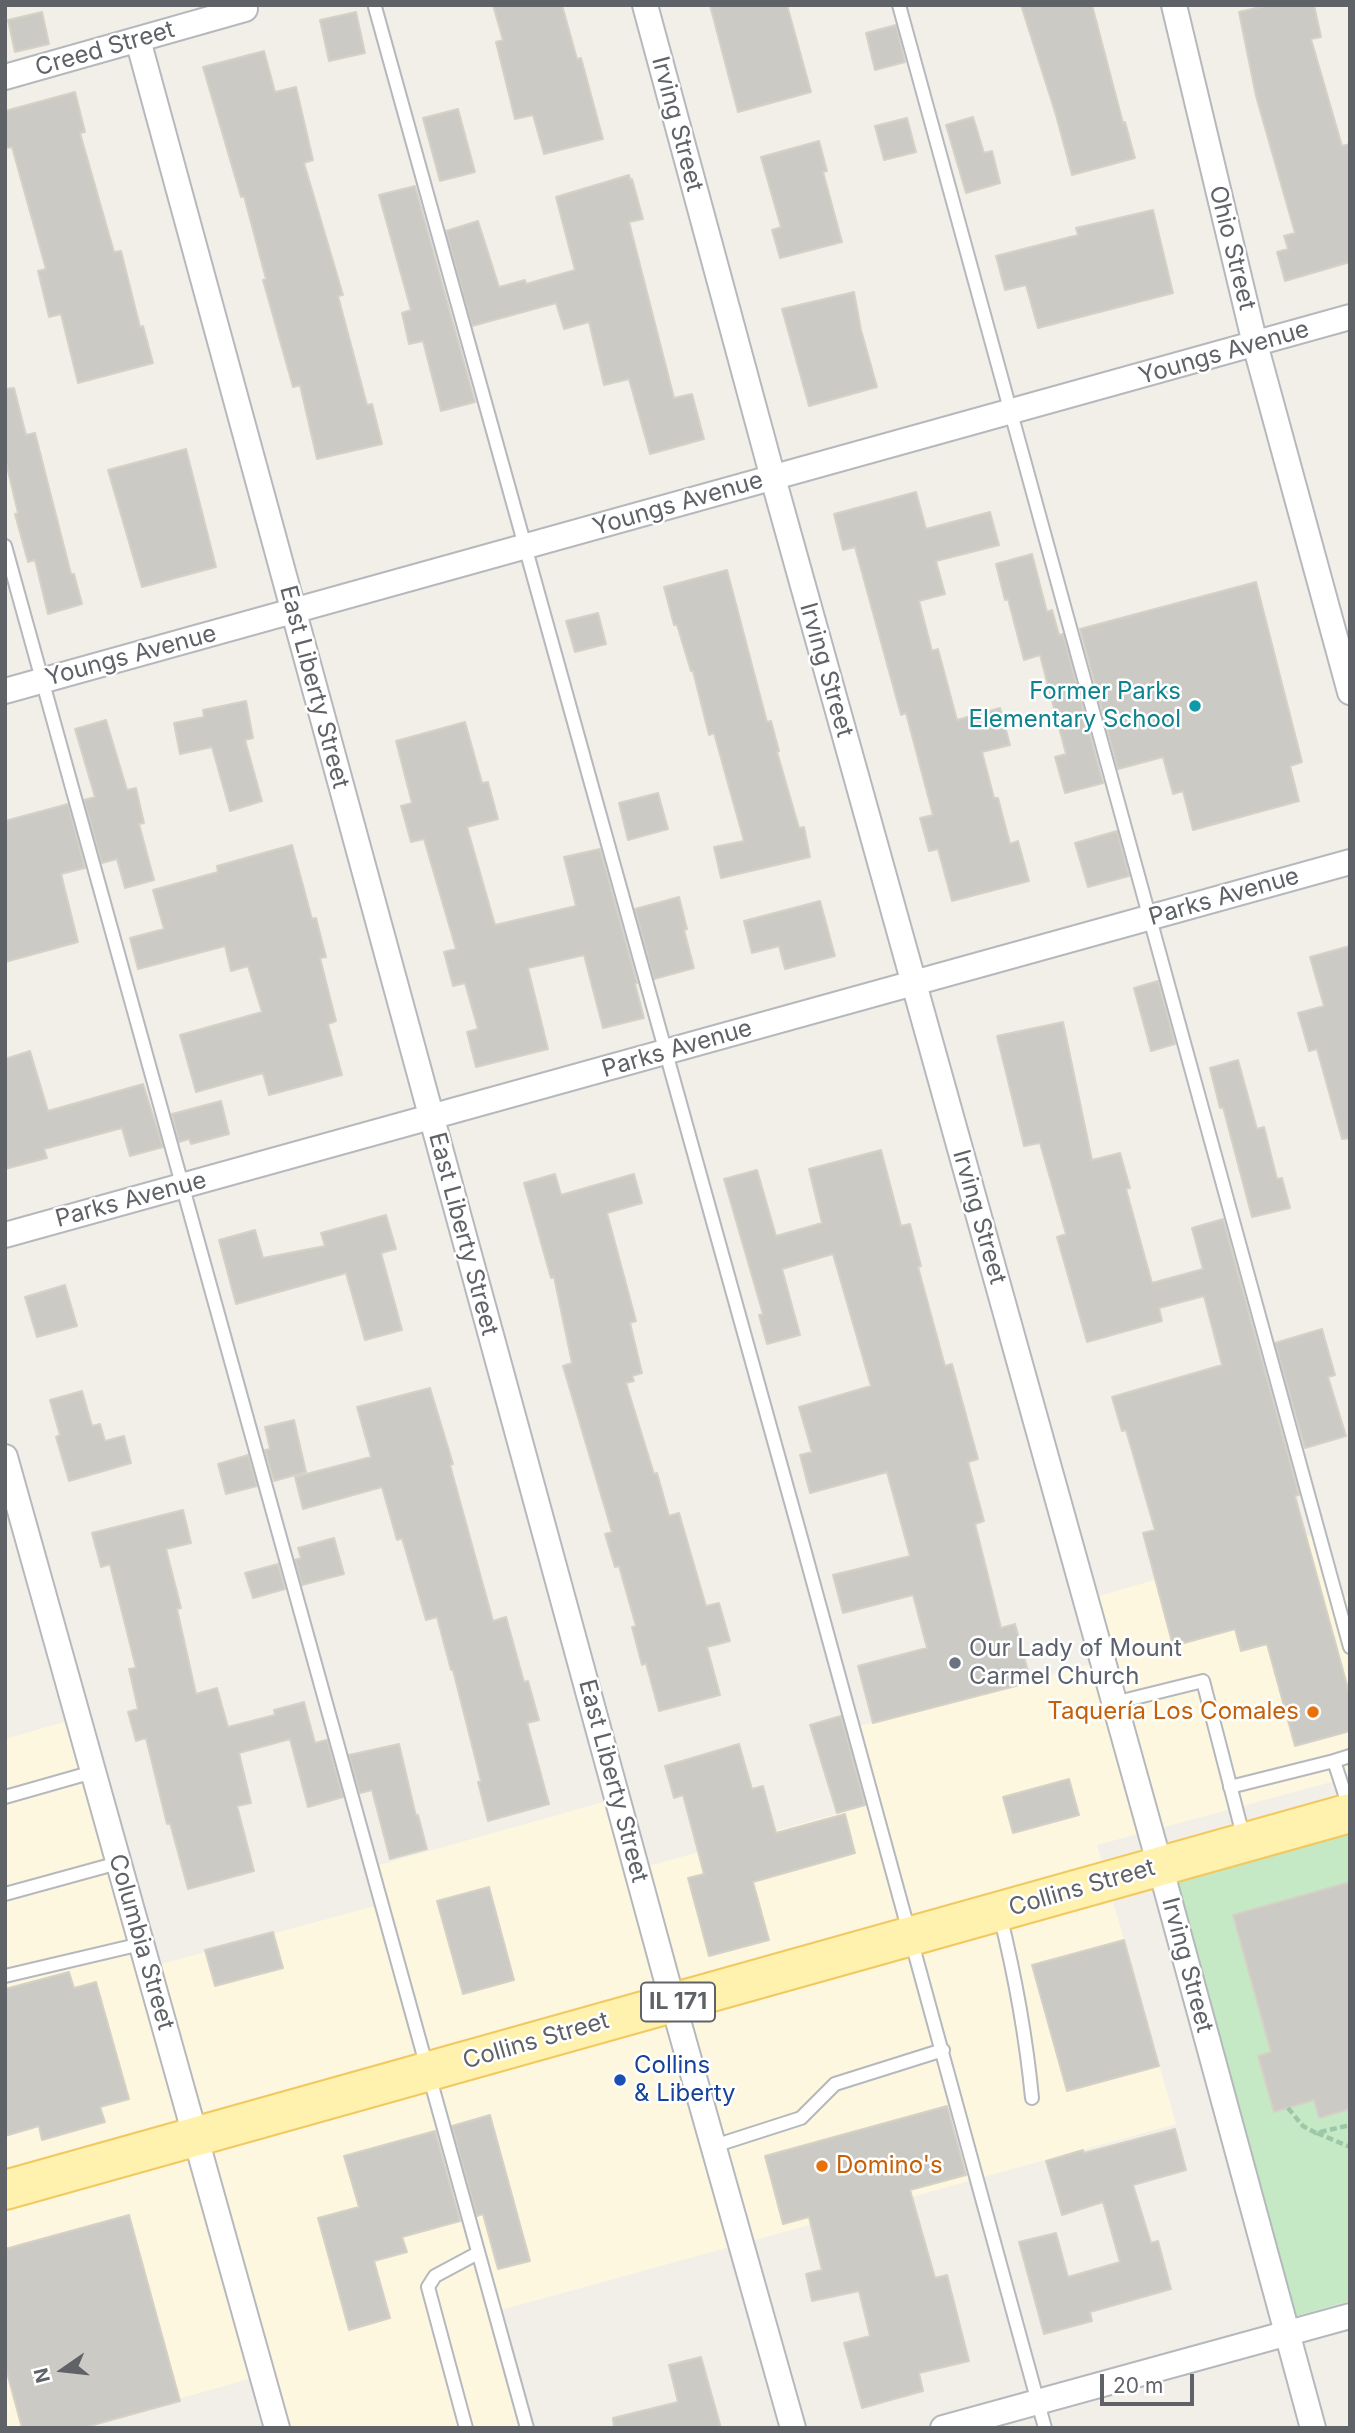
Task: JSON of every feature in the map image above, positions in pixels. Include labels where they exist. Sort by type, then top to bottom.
[{"type":"main road","name":"Collins Street","points":[[5,2190],[1350,1812]]},
{"type":"street","name":"Irving Street","points":[[645,5],[772,478],[1160,1866],[1313,2428]]},
{"type":"street","name":"Ohio Street","points":[[1174,5],[1255,344],[1350,692]]},
{"type":"street","name":"Creed Street","points":[[5,77],[245,9]]},
{"type":"street","name":"East Liberty Street","points":[[138,40],[673,2003],[793,2428]]},
{"type":"street","name":"Youngs Avenue","points":[[5,691],[1350,317]]},
{"type":"street","name":"Parks Avenue","points":[[5,1235],[1350,862]]},
{"type":"street","name":"Columbia Street","points":[[5,1457],[277,2428]]},
{"type":"street","points":[[943,2428],[1350,2316]]},
{"type":"lane","points":[[899,5],[1347,1627],[1350,1647]]},
{"type":"lane","points":[[375,7],[523,547],[912,1936],[1045,2428]]},
{"type":"lane","points":[[5,546],[527,2428]]},
{"type":"lane","points":[[1114,1703],[1203,1681],[1245,1843]]},
{"type":"lane","points":[[1230,1787],[1350,1756]]},
{"type":"lane","points":[[1334,1760],[1350,1812]]},
{"type":"lane","points":[[5,1797],[93,1772]]},
{"type":"lane","points":[[5,1895],[118,1863]]},
{"type":"lane","points":[[999,1911],[1014,1969],[1032,2098]]},
{"type":"lane","points":[[5,1976],[141,1944]]},
{"type":"lane","points":[[714,2146],[801,2118],[835,2084],[943,2050]]},
{"type":"lane","points":[[466,2428],[429,2287],[435,2276],[478,2253]]},
{"type":"path","points":[[1289,2108],[1303,2126],[1350,2147]]},
{"type":"path","points":[[1316,2133],[1350,2125]]},
{"type":"shaded area","points":[[1315,1534],[1334,1600],[1350,1596],[1350,1777],[1097,1845],[1176,2124],[490,2313],[525,2428],[275,2428],[259,2376],[91,2424],[91,2428],[5,2428],[5,1739],[78,1718],[147,1968],[386,1903],[376,1866],[614,1799],[634,1870],[869,1805],[848,1729],[1103,1661],[1085,1600]]},
{"type":"green space","points":[[1350,1822],[1350,2301],[1293,2317],[1166,1870]]},
{"type":"building","points":[[493,5],[562,5],[577,59],[581,58],[603,139],[544,154],[533,115],[515,119],[496,42],[503,40]]},
{"type":"building","points":[[710,5],[787,5],[811,92],[738,112]]},
{"type":"building","points":[[1021,5],[1092,5],[1135,158],[1072,175]]},
{"type":"building","points":[[1269,5],[1314,5],[1321,37],[1311,39],[1342,146],[1350,144],[1350,262],[1285,281],[1277,252],[1288,249],[1284,236],[1295,233],[1256,96],[1239,12]]},
{"type":"building","points":[[42,12],[49,44],[15,52],[8,20]]},
{"type":"building","points":[[356,12],[365,53],[329,61],[320,20]]},
{"type":"building","points":[[896,25],[905,62],[875,70],[866,33]]},
{"type":"building","points":[[264,51],[275,92],[296,87],[313,160],[304,163],[343,295],[338,296],[367,405],[372,404],[382,444],[317,459],[300,385],[293,387],[263,280],[266,279],[244,196],[241,197],[203,67]]},
{"type":"building","points":[[75,92],[85,132],[80,133],[114,252],[121,251],[140,327],[143,326],[153,363],[78,383],[61,314],[49,317],[38,271],[46,269],[12,147],[5,148],[5,111]]},
{"type":"building","points":[[458,109],[475,172],[440,181],[423,118]]},
{"type":"building","points":[[973,117],[984,153],[992,151],[1000,183],[966,193],[946,125]]},
{"type":"building","points":[[907,118],[916,152],[884,160],[875,126]]},
{"type":"building","points":[[819,141],[827,171],[823,172],[842,242],[780,258],[772,230],[781,227],[761,157]]},
{"type":"building","points":[[629,175],[643,219],[629,222],[674,398],[692,394],[704,439],[650,454],[629,379],[604,385],[589,322],[564,329],[556,303],[472,326],[446,231],[478,221],[499,287],[525,280],[526,284],[575,270],[556,197]]},
{"type":"building","points":[[415,186],[475,402],[441,411],[423,341],[409,344],[402,313],[411,310],[379,195]]},
{"type":"building","points":[[1153,210],[1173,293],[1038,328],[1026,285],[1005,290],[996,256],[1078,235],[1076,228]]},
{"type":"building","points":[[854,292],[861,330],[877,387],[809,406],[782,309]]},
{"type":"building","points":[[14,388],[26,435],[35,433],[71,574],[74,574],[82,604],[48,614],[35,560],[28,562],[15,514],[18,513],[5,458],[5,389]]},
{"type":"building","points":[[186,449],[216,567],[142,587],[108,470]]},
{"type":"building","points":[[916,492],[926,529],[990,512],[999,545],[936,561],[945,594],[919,601],[932,651],[938,649],[957,720],[1000,708],[1010,745],[982,752],[1010,844],[1018,841],[1029,881],[952,901],[938,849],[929,851],[920,818],[933,815],[906,713],[901,715],[855,547],[843,550],[834,514]]},
{"type":"building","points":[[1032,554],[1047,612],[1052,610],[1059,635],[1063,634],[1103,783],[1065,793],[1055,757],[1066,754],[1040,655],[1024,660],[996,564]]},
{"type":"building","points":[[727,570],[767,722],[771,721],[779,751],[777,752],[799,828],[804,827],[810,857],[721,878],[714,847],[744,841],[714,733],[709,735],[693,671],[677,625],[674,625],[664,587]]},
{"type":"building","name":"Former Parks Elementary School","points":[[1256,582],[1302,762],[1290,766],[1299,801],[1193,830],[1183,791],[1173,794],[1163,757],[1118,769],[1080,629]]},
{"type":"building","points":[[598,613],[606,644],[575,652],[566,621]]},
{"type":"building","points":[[246,701],[253,738],[245,740],[262,801],[230,811],[212,747],[180,754],[174,723],[204,717],[203,710]]},
{"type":"building","points":[[106,720],[127,790],[136,788],[144,823],[139,824],[154,880],[125,888],[117,859],[102,863],[84,800],[95,797],[75,729]]},
{"type":"building","points":[[465,722],[482,783],[488,782],[498,819],[467,827],[495,925],[576,906],[564,857],[600,849],[644,1018],[603,1028],[584,955],[528,968],[548,1049],[476,1067],[467,1032],[478,1029],[465,983],[453,986],[444,952],[456,949],[424,839],[411,842],[401,806],[412,803],[396,741]]},
{"type":"building","points":[[658,793],[668,829],[628,840],[619,803]]},
{"type":"building","points":[[68,804],[85,868],[61,874],[78,942],[5,962],[5,821]]},
{"type":"building","points":[[1117,831],[1129,876],[1088,887],[1075,843]]},
{"type":"building","points":[[292,845],[312,919],[316,918],[326,957],[320,958],[336,1021],[328,1024],[342,1075],[269,1095],[263,1073],[196,1092],[180,1035],[262,1012],[248,966],[231,971],[225,946],[138,969],[130,938],[164,929],[153,890],[218,872],[217,866]]},
{"type":"building","points":[[679,897],[694,968],[654,979],[635,909]]},
{"type":"building","points":[[820,901],[835,956],[785,969],[779,946],[752,953],[744,921]]},
{"type":"building","points":[[1350,946],[1350,1138],[1342,1139],[1317,1049],[1309,1051],[1298,1013],[1324,1006],[1310,957]]},
{"type":"building","points":[[1158,981],[1175,1044],[1151,1051],[1134,988]]},
{"type":"building","points":[[1063,1022],[1092,1160],[1120,1153],[1130,1188],[1126,1189],[1152,1283],[1203,1269],[1192,1228],[1223,1219],[1299,1495],[1295,1496],[1350,1696],[1350,1731],[1295,1746],[1267,1644],[1241,1651],[1235,1629],[1173,1646],[1143,1533],[1155,1530],[1126,1430],[1122,1431],[1112,1397],[1222,1365],[1204,1296],[1159,1308],[1162,1321],[1087,1342],[1057,1237],[1066,1234],[1040,1143],[1024,1146],[997,1036]]},
{"type":"building","points":[[30,1051],[48,1111],[143,1084],[163,1147],[130,1156],[122,1128],[44,1149],[47,1158],[5,1169],[5,1059]]},
{"type":"building","points":[[1238,1060],[1257,1129],[1264,1127],[1277,1179],[1282,1178],[1290,1208],[1252,1217],[1210,1068]]},
{"type":"building","points":[[221,1101],[229,1134],[191,1144],[189,1139],[179,1142],[172,1114]]},
{"type":"building","points":[[881,1150],[901,1226],[910,1224],[921,1266],[918,1267],[945,1366],[952,1364],[978,1459],[968,1462],[984,1521],[975,1524],[1001,1628],[1015,1624],[1031,1682],[873,1723],[858,1666],[927,1648],[913,1595],[843,1613],[833,1575],[910,1556],[887,1472],[810,1493],[800,1455],[812,1452],[799,1407],[871,1386],[833,1254],[782,1269],[800,1335],[767,1344],[759,1315],[763,1314],[724,1179],[757,1170],[776,1236],[822,1223],[809,1169]]},
{"type":"building","points":[[555,1174],[561,1195],[634,1174],[642,1203],[607,1213],[636,1321],[630,1323],[642,1373],[632,1376],[634,1381],[626,1383],[669,1516],[679,1513],[706,1606],[719,1603],[730,1641],[707,1647],[720,1695],[659,1711],[646,1663],[642,1665],[632,1627],[636,1626],[619,1566],[615,1567],[605,1534],[612,1532],[563,1366],[572,1363],[554,1277],[551,1278],[524,1183]]},
{"type":"building","points":[[386,1215],[396,1249],[381,1253],[402,1330],[365,1340],[346,1273],[236,1304],[219,1240],[255,1230],[263,1258],[325,1246],[321,1233]]},
{"type":"building","points":[[65,1285],[77,1326],[37,1337],[25,1297]]},
{"type":"building","points":[[1322,1329],[1335,1375],[1328,1377],[1346,1436],[1305,1448],[1275,1343]]},
{"type":"building","points":[[430,1388],[453,1464],[450,1465],[493,1621],[506,1617],[524,1682],[528,1681],[539,1720],[527,1723],[549,1804],[488,1821],[478,1782],[481,1781],[437,1617],[426,1620],[402,1538],[397,1540],[382,1487],[303,1509],[295,1477],[371,1457],[357,1407]]},
{"type":"building","points":[[82,1391],[92,1426],[100,1424],[105,1441],[124,1436],[131,1463],[69,1481],[56,1437],[60,1435],[50,1400]]},
{"type":"building","points":[[294,1420],[306,1472],[274,1481],[265,1450],[270,1449],[265,1427]]},
{"type":"building","points":[[248,1455],[257,1486],[226,1494],[218,1464]]},
{"type":"building","points":[[183,1510],[191,1543],[166,1549],[181,1608],[177,1609],[196,1694],[217,1688],[228,1727],[275,1715],[274,1710],[304,1702],[315,1743],[327,1740],[343,1797],[308,1807],[290,1739],[239,1753],[251,1803],[237,1806],[254,1871],[188,1889],[170,1823],[167,1824],[146,1738],[136,1741],[128,1712],[138,1709],[129,1669],[136,1668],[110,1564],[101,1567],[92,1533]]},
{"type":"building","points":[[334,1538],[344,1574],[302,1585],[295,1560],[301,1558],[298,1548]]},
{"type":"building","points":[[278,1564],[285,1589],[253,1598],[245,1573]]},
{"type":"building","points":[[841,1716],[865,1805],[837,1813],[810,1725]]},
{"type":"building","points":[[399,1744],[416,1816],[418,1815],[427,1849],[390,1859],[372,1790],[360,1793],[349,1755]]},
{"type":"building","points":[[739,1744],[752,1789],[763,1786],[776,1833],[845,1814],[855,1853],[753,1882],[769,1940],[709,1956],[688,1878],[704,1874],[683,1795],[674,1798],[665,1766]]},
{"type":"building","points":[[1069,1779],[1079,1815],[1013,1833],[1003,1797]]},
{"type":"building","points":[[1350,1882],[1350,2109],[1319,2118],[1314,2100],[1274,2112],[1258,2056],[1271,2052],[1233,1915]]},
{"type":"building","points":[[489,1887],[514,1980],[463,1994],[437,1901]]},
{"type":"building","points":[[273,1932],[283,1968],[215,1986],[205,1950]]},
{"type":"building","points":[[1124,1940],[1159,2066],[1067,2091],[1032,1965]]},
{"type":"building","points":[[69,1972],[74,1988],[96,1982],[129,2099],[100,2107],[105,2122],[42,2140],[39,2126],[5,2136],[5,1989]]},
{"type":"building","points":[[947,2106],[966,2175],[910,2190],[935,2278],[947,2275],[969,2361],[919,2373],[923,2391],[862,2408],[844,2343],[870,2336],[859,2291],[812,2301],[806,2274],[822,2270],[809,2217],[783,2224],[765,2156]]},
{"type":"building","points":[[490,2115],[530,2261],[498,2269],[483,2214],[477,2216],[452,2126]]},
{"type":"building","points":[[1175,2129],[1186,2170],[1133,2185],[1151,2243],[1158,2241],[1171,2289],[1090,2312],[1092,2321],[1044,2334],[1019,2242],[1056,2233],[1068,2277],[1120,2262],[1103,2202],[1062,2215],[1046,2161]]},
{"type":"building","points":[[435,2131],[460,2221],[402,2237],[407,2252],[374,2261],[390,2318],[349,2330],[318,2218],[359,2207],[344,2156]]},
{"type":"building","points":[[129,2215],[180,2401],[82,2428],[22,2428],[5,2365],[5,2249]]},
{"type":"building","points":[[701,2357],[721,2428],[614,2428],[613,2418],[678,2402],[669,2365]]},
{"type":"place","name":"Former Parks Elementary School","points":[[1195,706]]},
{"type":"place","name":"Our Lady of Mount Carmel Church","points":[[955,1663]]},
{"type":"place","name":"Taquería Los Comales","points":[[1313,1712]]},
{"type":"place","name":"Collins & Liberty","points":[[620,2080]]},
{"type":"place","name":"Domino's","points":[[822,2166]]}]
